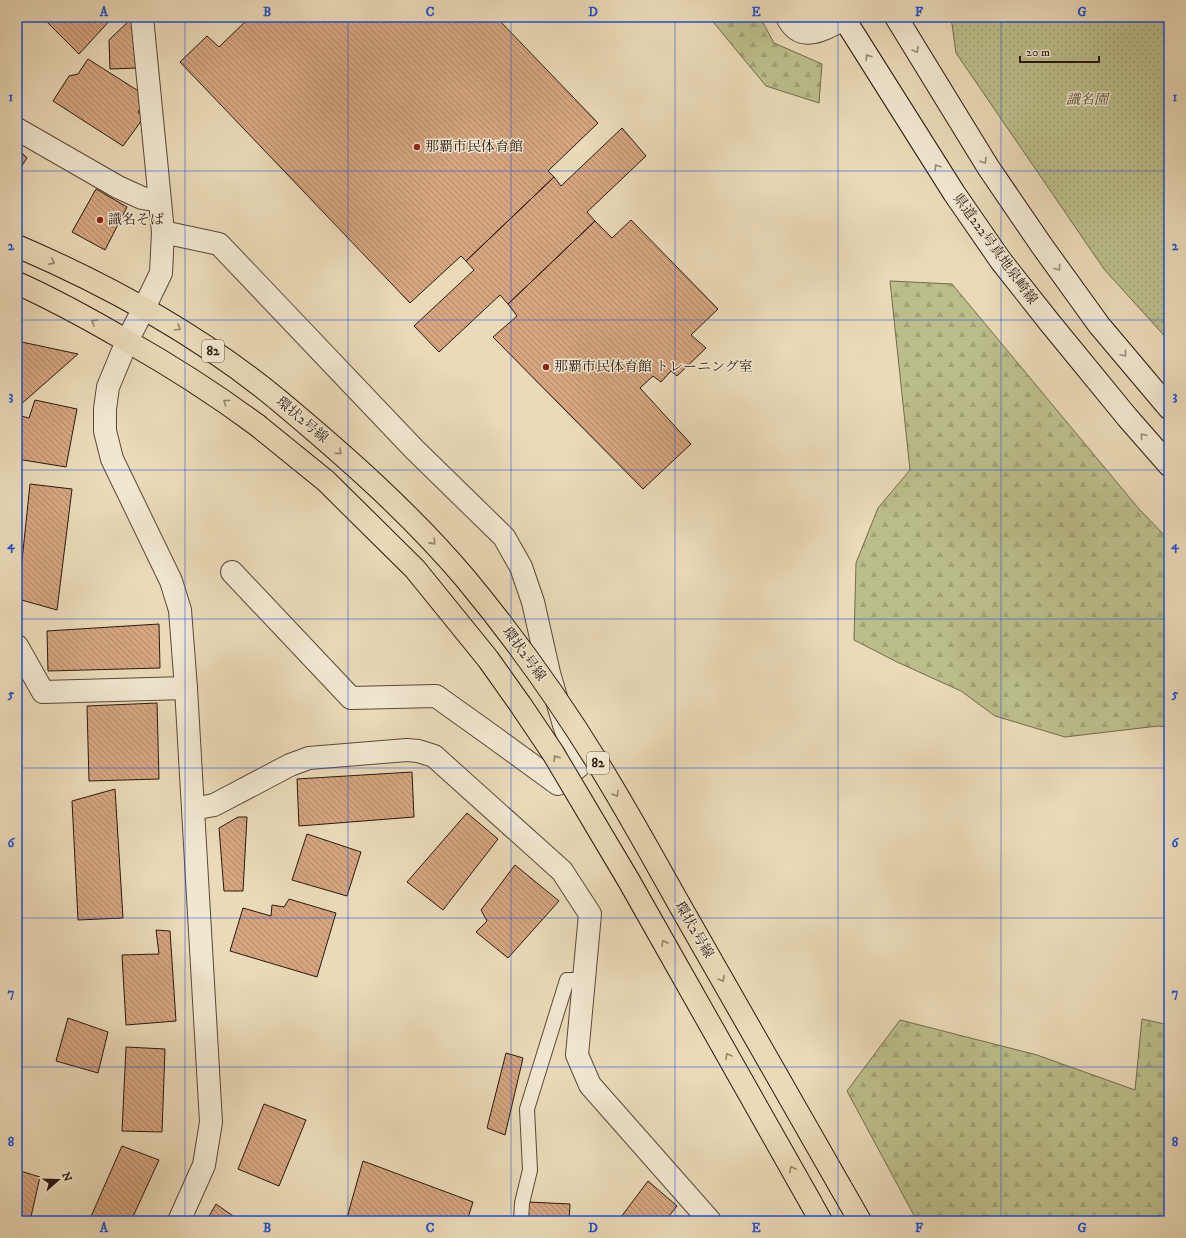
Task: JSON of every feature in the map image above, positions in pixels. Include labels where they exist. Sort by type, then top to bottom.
[{"type":"main road","name":"環状2号線","points":[[17,246],[41,256],[144,308],[186,333],[234,365],[336,448],[427,535],[486,604],[535,668],[600,766],[860,1221]]},
{"type":"main road","name":"82","points":[[17,283],[82,315],[169,365],[211,392],[257,425],[326,481],[415,569],[488,659],[553,753],[630,881],[816,1212]]},
{"type":"street","points":[[142,17],[164,232],[161,273],[127,341],[108,387],[105,409],[105,431],[112,459],[171,581],[180,610],[186,688],[211,1122],[204,1165],[182,1220]]},
{"type":"street","points":[[787,17],[791,25],[798,30],[813,33],[822,30],[844,18]]},
{"type":"street","points":[[896,17],[988,167],[1099,325],[1169,408]]},
{"type":"street","name":"県道222号真地泉崎線","points":[[844,18],[954,193],[1001,261],[1127,417],[1169,465]]},
{"type":"street","points":[[17,128],[118,187],[142,198],[160,201]]},
{"type":"street","points":[[164,232],[219,244],[414,449],[504,537],[521,567],[533,602],[551,681],[564,725],[579,766],[558,784],[436,696],[351,698],[232,572]]},
{"type":"street","points":[[17,646],[43,692],[186,688]]},
{"type":"street","points":[[193,809],[214,805],[290,765],[310,758],[407,750],[418,751],[434,756],[562,871],[590,914],[577,1055],[590,1085],[710,1221]]},
{"type":"lane","points":[[521,1221],[522,1203],[530,1170],[528,1109],[567,980],[584,980]]},
{"type":"green space","points":[[709,17],[760,17],[774,43],[822,64],[819,103],[766,86]]},
{"type":"green space","name":"識名園","points":[[951,17],[1169,17],[1169,341],[1104,269],[956,53]]},
{"type":"green space","points":[[890,281],[952,284],[1139,509],[1169,540],[1169,727],[1158,726],[1065,737],[995,716],[961,691],[897,662],[854,640],[856,563],[878,508],[910,470]]},
{"type":"green space","points":[[1142,1019],[1169,1025],[1169,1221],[994,1221],[988,1215],[972,1221],[917,1221],[847,1091],[900,1020],[1037,1055],[1135,1090]]},
{"type":"building","points":[[42,17],[113,17],[79,54]]},
{"type":"building","points":[[133,17],[137,68],[110,69],[109,40]]},
{"type":"building","name":"那覇市民体育館","points":[[250,17],[496,17],[598,123],[548,171],[554,177],[466,261],[461,256],[410,303],[180,62],[207,36],[219,47]]},
{"type":"building","points":[[88,59],[140,92],[141,107],[138,112],[142,115],[142,120],[123,146],[53,101],[69,76],[78,74]]},
{"type":"building","points":[[622,128],[646,156],[587,212],[595,221],[508,304],[500,295],[439,352],[414,326],[474,270],[466,261],[554,177],[561,186]]},
{"type":"building","points":[[17,148],[27,158],[17,173]]},
{"type":"building","name":"識名そば","points":[[96,189],[127,207],[105,250],[72,232]]},
{"type":"building","points":[[631,220],[718,309],[691,335],[706,348],[677,376],[671,371],[661,382],[653,376],[640,388],[691,444],[643,489],[493,337],[517,316],[508,304],[595,221],[612,238]]},
{"type":"building","points":[[17,341],[78,354],[19,406],[17,404]]},
{"type":"building","points":[[35,400],[77,409],[66,467],[17,459],[17,415],[29,418]]},
{"type":"building","points":[[30,484],[72,489],[57,610],[18,599]]},
{"type":"building","points":[[159,624],[160,668],[48,671],[47,631]]},
{"type":"building","points":[[157,703],[159,779],[89,781],[87,706]]},
{"type":"building","points":[[412,772],[414,817],[299,826],[297,779]]},
{"type":"building","points":[[115,789],[123,918],[78,920],[72,801]]},
{"type":"building","points":[[467,813],[498,839],[443,910],[407,882]]},
{"type":"building","points":[[238,817],[247,817],[243,891],[224,891],[219,828]]},
{"type":"building","points":[[307,834],[361,852],[347,896],[292,880]]},
{"type":"building","points":[[515,865],[559,901],[508,958],[476,932],[487,921],[481,910]]},
{"type":"building","points":[[289,899],[336,913],[317,977],[230,951],[243,908],[271,916],[272,905],[284,907]]},
{"type":"building","points":[[156,930],[170,931],[176,1021],[126,1025],[122,955],[159,954]]},
{"type":"building","points":[[68,1018],[108,1032],[98,1073],[56,1061]]},
{"type":"building","points":[[126,1047],[165,1049],[162,1132],[122,1131]]},
{"type":"building","points":[[506,1053],[523,1058],[505,1135],[487,1128]]},
{"type":"building","points":[[264,1104],[306,1120],[279,1186],[238,1169]]},
{"type":"building","points":[[122,1146],[159,1160],[131,1221],[89,1221]]},
{"type":"building","points":[[363,1161],[473,1202],[467,1221],[346,1221]]},
{"type":"building","points":[[17,1170],[40,1177],[30,1221],[17,1221]]},
{"type":"building","points":[[648,1181],[677,1206],[665,1221],[618,1221]]},
{"type":"building","points":[[528,1202],[570,1204],[569,1221],[527,1221]]},
{"type":"building","points":[[216,1204],[240,1221],[212,1221],[208,1218]]},
{"type":"place","name":"那覇市民体育館","points":[[417,147]]},
{"type":"place","name":"識名そば","points":[[100,220]]},
{"type":"place","name":"那覇市民体育館 トレーニング室","points":[[546,367]]}]
